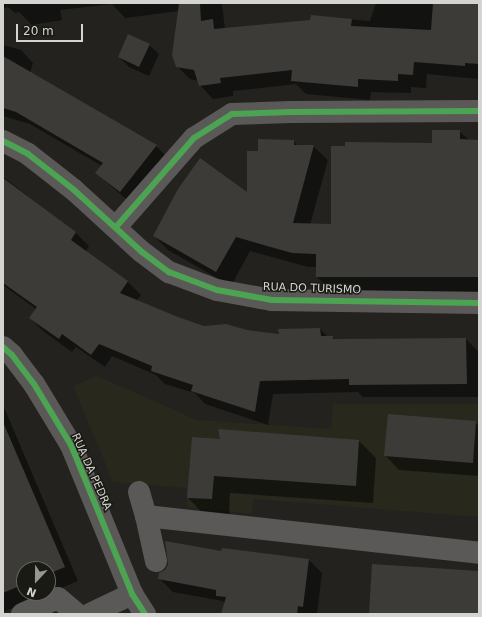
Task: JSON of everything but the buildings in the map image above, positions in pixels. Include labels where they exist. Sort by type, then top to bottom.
[{"type":"street","points":[[116,227],[194,138],[232,114],[292,112],[479,111]]},
{"type":"street","name":"RUA DO TURISMO","points":[[3,141],[28,154],[116,227],[142,252],[169,272],[217,290],[272,300],[479,303]]},
{"type":"street","name":"RUA DA PEDRA","points":[[3,347],[12,355],[34,384],[71,445],[132,594],[145,614]]},
{"type":"street","points":[[139,492],[156,561]]},
{"type":"street","points":[[146,516],[479,553]]},
{"type":"street","points":[[90,614],[132,594]]},
{"type":"street","points":[[22,614],[58,598],[77,614]]},
{"type":"shaded area","points":[[97,376],[197,420],[331,429],[333,404],[479,404],[479,517],[253,499],[252,514],[187,507],[187,488],[113,482],[73,386]]},
{"type":"cycle path","points":[[116,227],[194,138],[232,114],[291,112],[479,111]]},
{"type":"cycle path","points":[[3,141],[28,154],[74,190],[142,252],[169,272],[217,290],[272,300],[479,303]]},
{"type":"cycle path","points":[[3,347],[12,355],[34,384],[71,445],[132,594],[145,614]]}]
